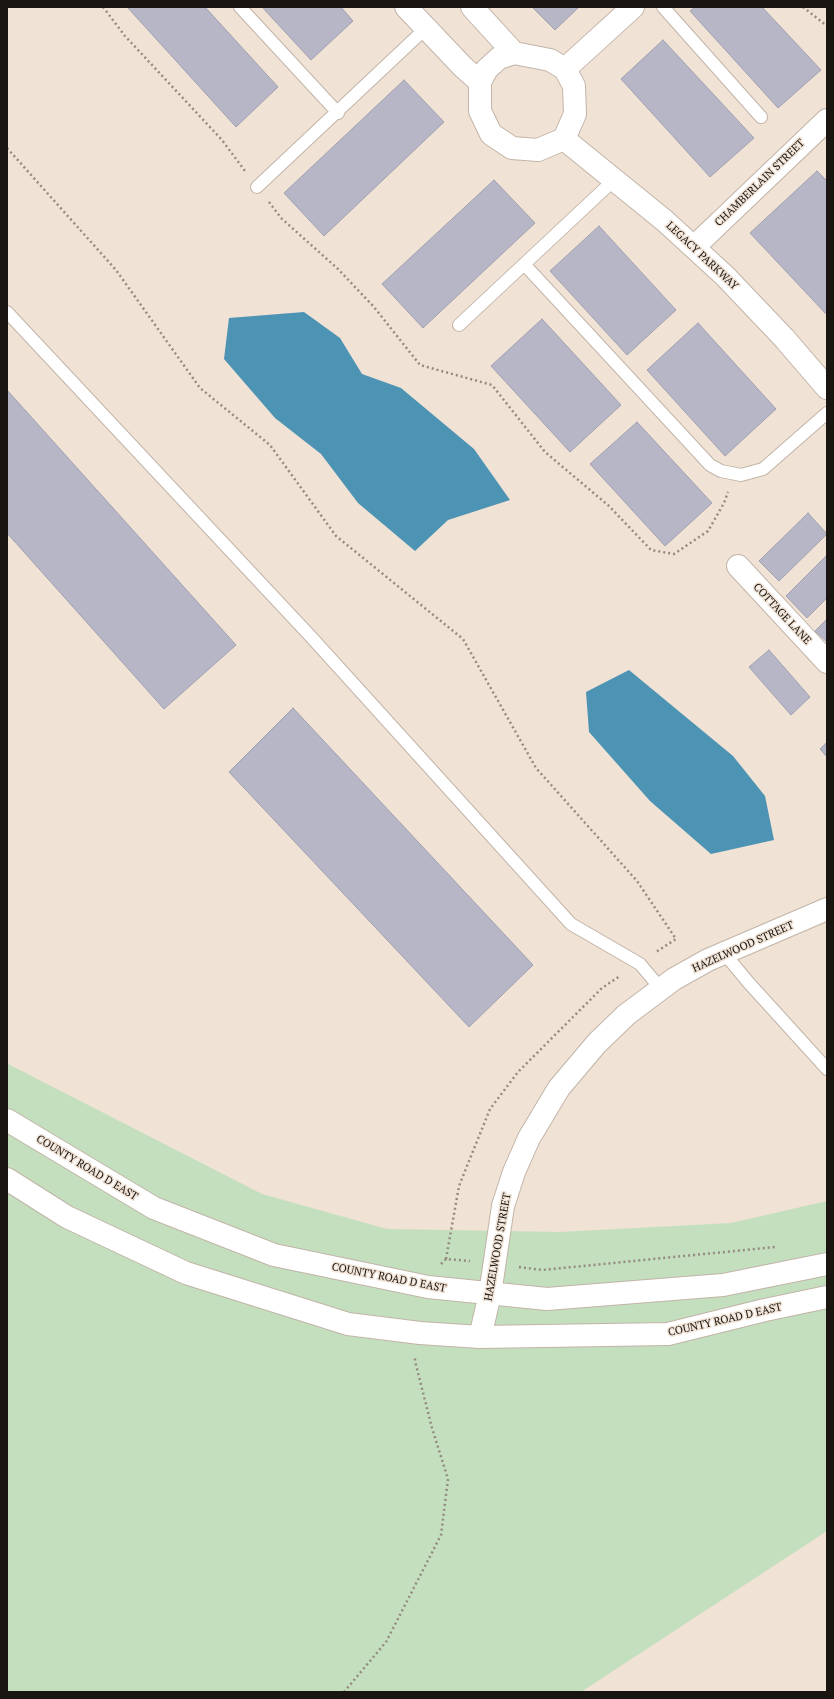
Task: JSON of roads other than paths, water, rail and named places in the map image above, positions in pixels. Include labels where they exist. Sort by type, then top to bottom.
[{"type":"street","points":[[406,7],[425,29],[480,82]]},
{"type":"street","points":[[472,7],[514,53]]},
{"type":"street","points":[[564,69],[633,7]]},
{"type":"street","points":[[514,53],[550,60],[564,69],[574,86],[575,114],[564,139],[538,150],[512,148],[491,134],[480,111],[480,82],[487,69],[495,62],[514,53]]},
{"type":"street","name":"CHAMBERLAIN STREET","points":[[694,247],[825,126]]},
{"type":"street","name":"LEGACY PARKWAY","points":[[564,139],[694,247],[755,306],[827,388]]},
{"type":"street","name":"COTTAGE LANE","points":[[738,566],[827,662]]},
{"type":"street","name":"HAZELWOOD STREET","points":[[480,1337],[490,1294],[503,1206],[514,1172],[529,1138],[559,1088],[597,1043],[626,1015],[661,989],[708,960],[827,909]]},
{"type":"street","name":"COUNTY ROAD D EAST","points":[[7,1120],[154,1208],[266,1253],[428,1287],[490,1294],[547,1298],[723,1285],[827,1264]]},
{"type":"street","name":"COUNTY ROAD D EAST","points":[[7,1179],[67,1218],[186,1273],[348,1324],[420,1333],[480,1337],[668,1334],[765,1310],[827,1297]]},
{"type":"lane","points":[[240,7],[338,112]]},
{"type":"lane","points":[[663,7],[761,117]]},
{"type":"lane","points":[[257,187],[425,29]]},
{"type":"lane","points":[[459,324],[614,180]]},
{"type":"lane","points":[[524,264],[710,465],[721,471],[734,474],[748,474],[763,469],[827,413]]},
{"type":"lane","points":[[7,312],[307,633],[571,924],[640,964],[661,989]]},
{"type":"lane","points":[[724,953],[748,982],[827,1069]]},
{"type":"water","points":[[304,312],[340,338],[362,374],[401,388],[474,449],[510,500],[448,520],[415,551],[358,503],[321,454],[275,418],[224,359],[229,318]]},
{"type":"water","points":[[629,670],[733,756],[765,796],[774,840],[711,854],[650,801],[589,732],[586,692]]}]
